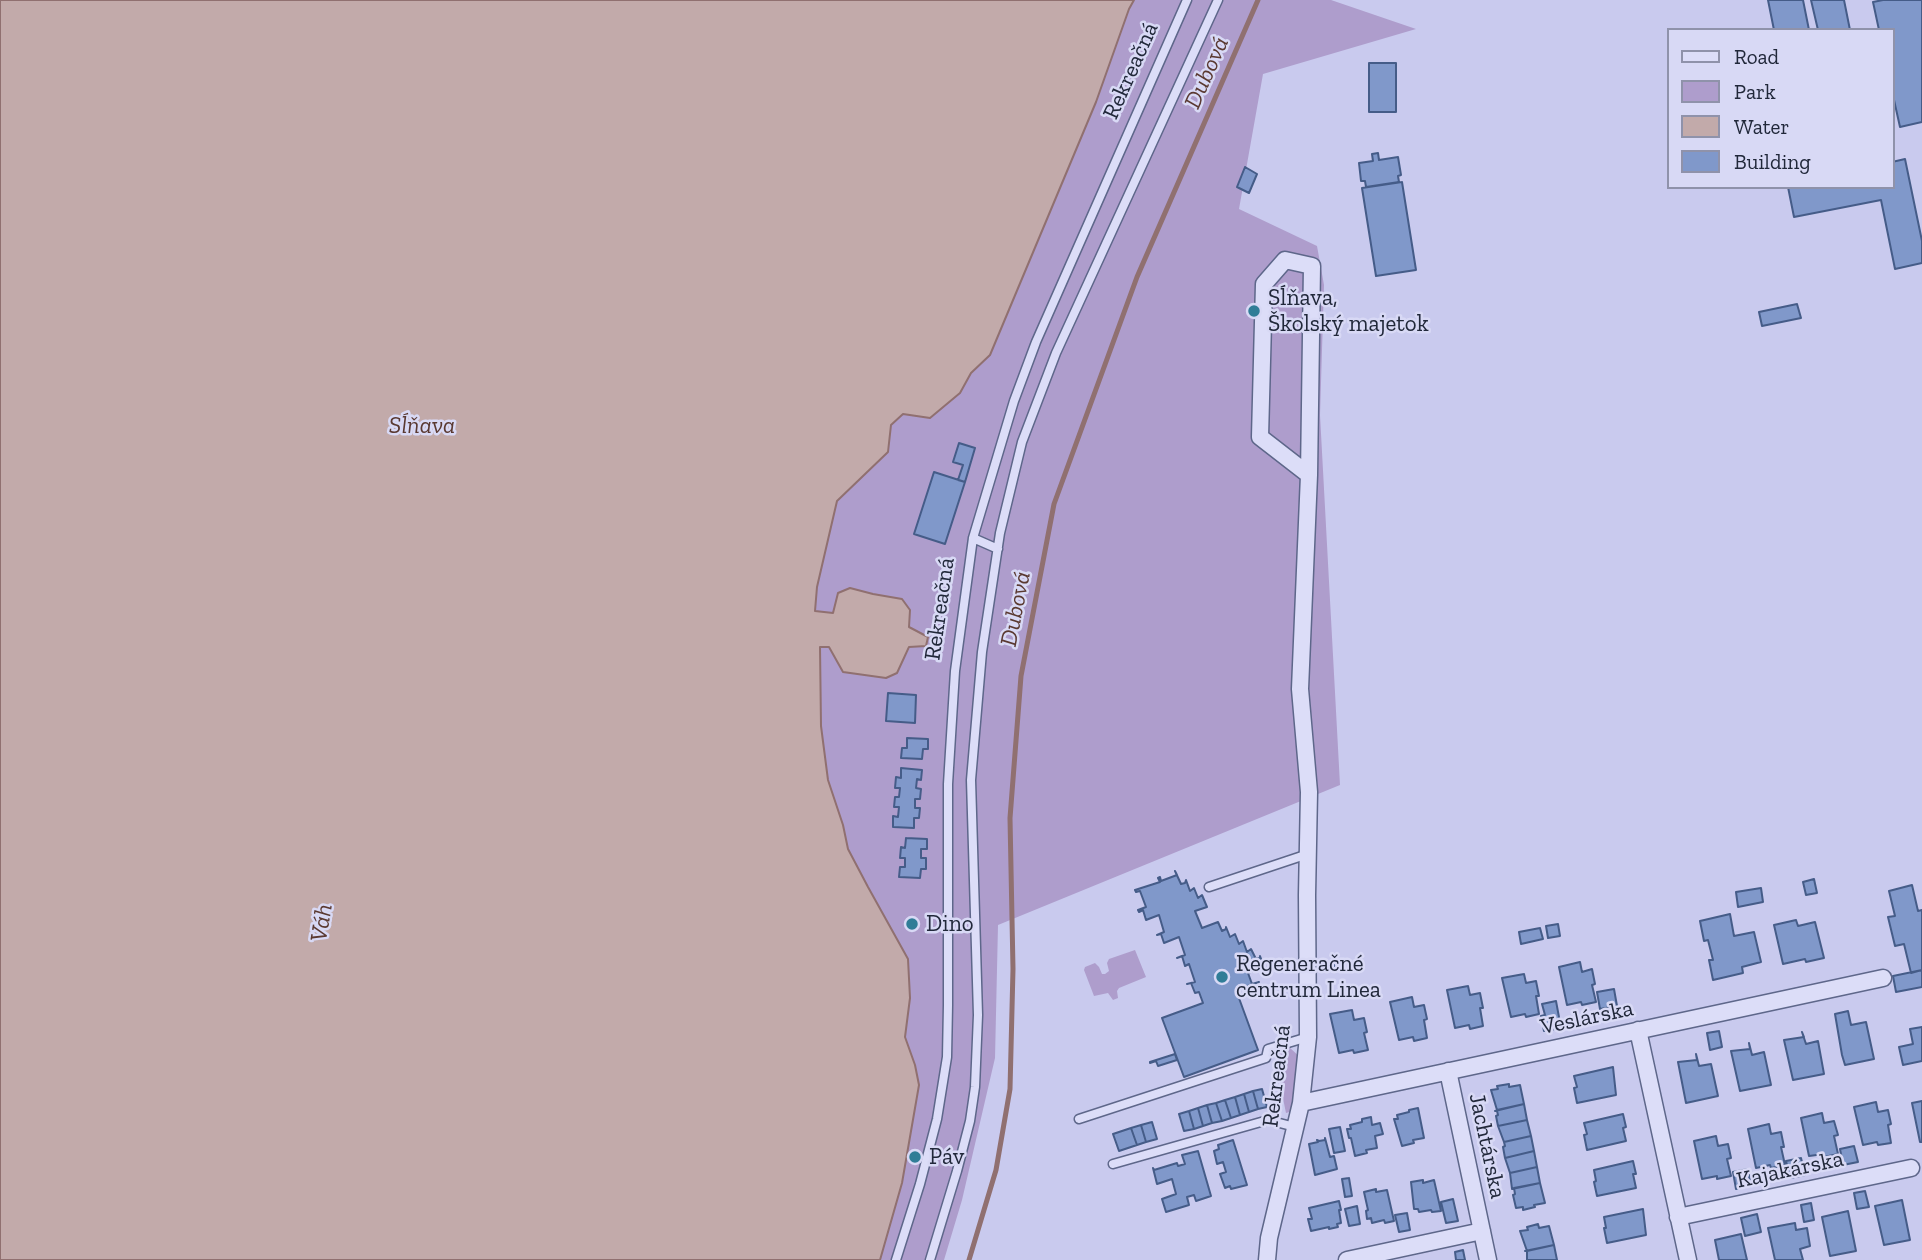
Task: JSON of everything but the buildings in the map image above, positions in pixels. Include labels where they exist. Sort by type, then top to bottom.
[{"type":"street","name":"Rekreačná","points":[[1267,1260],[1269,1238],[1301,1103],[1308,1037],[1309,792],[1300,689],[1309,475],[1312,266],[1285,260],[1264,284],[1260,437],[1309,475]]},
{"type":"street","name":"Veslárska","points":[[1301,1103],[1883,978]]},
{"type":"street","points":[[1638,1030],[1688,1260]]},
{"type":"street","name":"Jachtárska","points":[[1448,1071],[1488,1260]]},
{"type":"street","name":"Kajakárska","points":[[1678,1217],[1911,1168]]},
{"type":"street","name":"Jachtárska","points":[[1347,1260],[1482,1231]]},
{"type":"lane","name":"Rekreačná","points":[[897,1260],[937,1119],[947,1056],[948,784],[955,671],[973,538],[1014,401],[1036,342],[1187,0]]},
{"type":"lane","points":[[930,1260],[957,1171],[970,1121],[975,1087],[978,1015],[971,780],[982,652],[998,549],[1023,442],[1056,353],[1218,0]]},
{"type":"lane","points":[[973,538],[998,549]]},
{"type":"lane","points":[[1209,887],[1308,854]]},
{"type":"lane","points":[[1079,1119],[1266,1058],[1268,1049],[1308,1037]]},
{"type":"lane","points":[[1113,1164],[1268,1120],[1295,1126]]},
{"type":"green space","points":[[1134,0],[1331,0],[1416,29],[1263,74],[1239,209],[1317,246],[1324,285],[1320,415],[1340,785],[998,925],[995,1058],[962,1200],[944,1260],[880,1260],[902,1183],[919,1085],[905,1037],[910,998],[908,959],[848,848],[828,780],[821,726],[820,647],[828,647],[897,673],[910,647],[910,610],[902,599],[850,588],[833,613],[814,611],[817,587],[837,500],[888,452],[891,425],[903,414],[960,393],[971,373],[990,355],[1096,102]]},
{"type":"green space","points":[[1135,950],[1146,977],[1119,988],[1118,998],[1113,1000],[1108,993],[1094,996],[1085,967],[1095,963],[1102,974],[1105,974],[1109,971],[1109,959]]},
{"type":"green space","points":[[1289,1047],[1302,1059],[1293,1111],[1286,1113],[1275,1059],[1281,1049]]},
{"type":"water","name":"Sĺňava","points":[[0,0],[1134,0],[1096,102],[990,355],[971,373],[960,393],[930,418],[903,414],[891,425],[888,452],[837,501],[817,587],[815,611],[833,613],[838,593],[850,588],[902,599],[910,610],[909,627],[928,637],[926,646],[909,647],[897,673],[886,678],[843,672],[829,647],[820,647],[821,726],[828,780],[848,849],[908,959],[910,998],[905,1037],[919,1085],[902,1183],[880,1260],[0,1260]]},
{"type":"waterway","name":"Dubová","points":[[969,1260],[996,1170],[1010,1089],[1013,969],[1010,818],[1021,676],[1054,504],[1137,277],[1258,0]]},
{"type":"place","name":"Sĺňava, Školský majetok","points":[[1254,311]]},
{"type":"place","name":"Dino","points":[[912,924]]},
{"type":"place","name":"Regeneračné centrum Linea","points":[[1222,977]]},
{"type":"place","name":"Páv","points":[[915,1157]]},
{"type":"water label","name":"Váh","points":[[322,923]]}]
